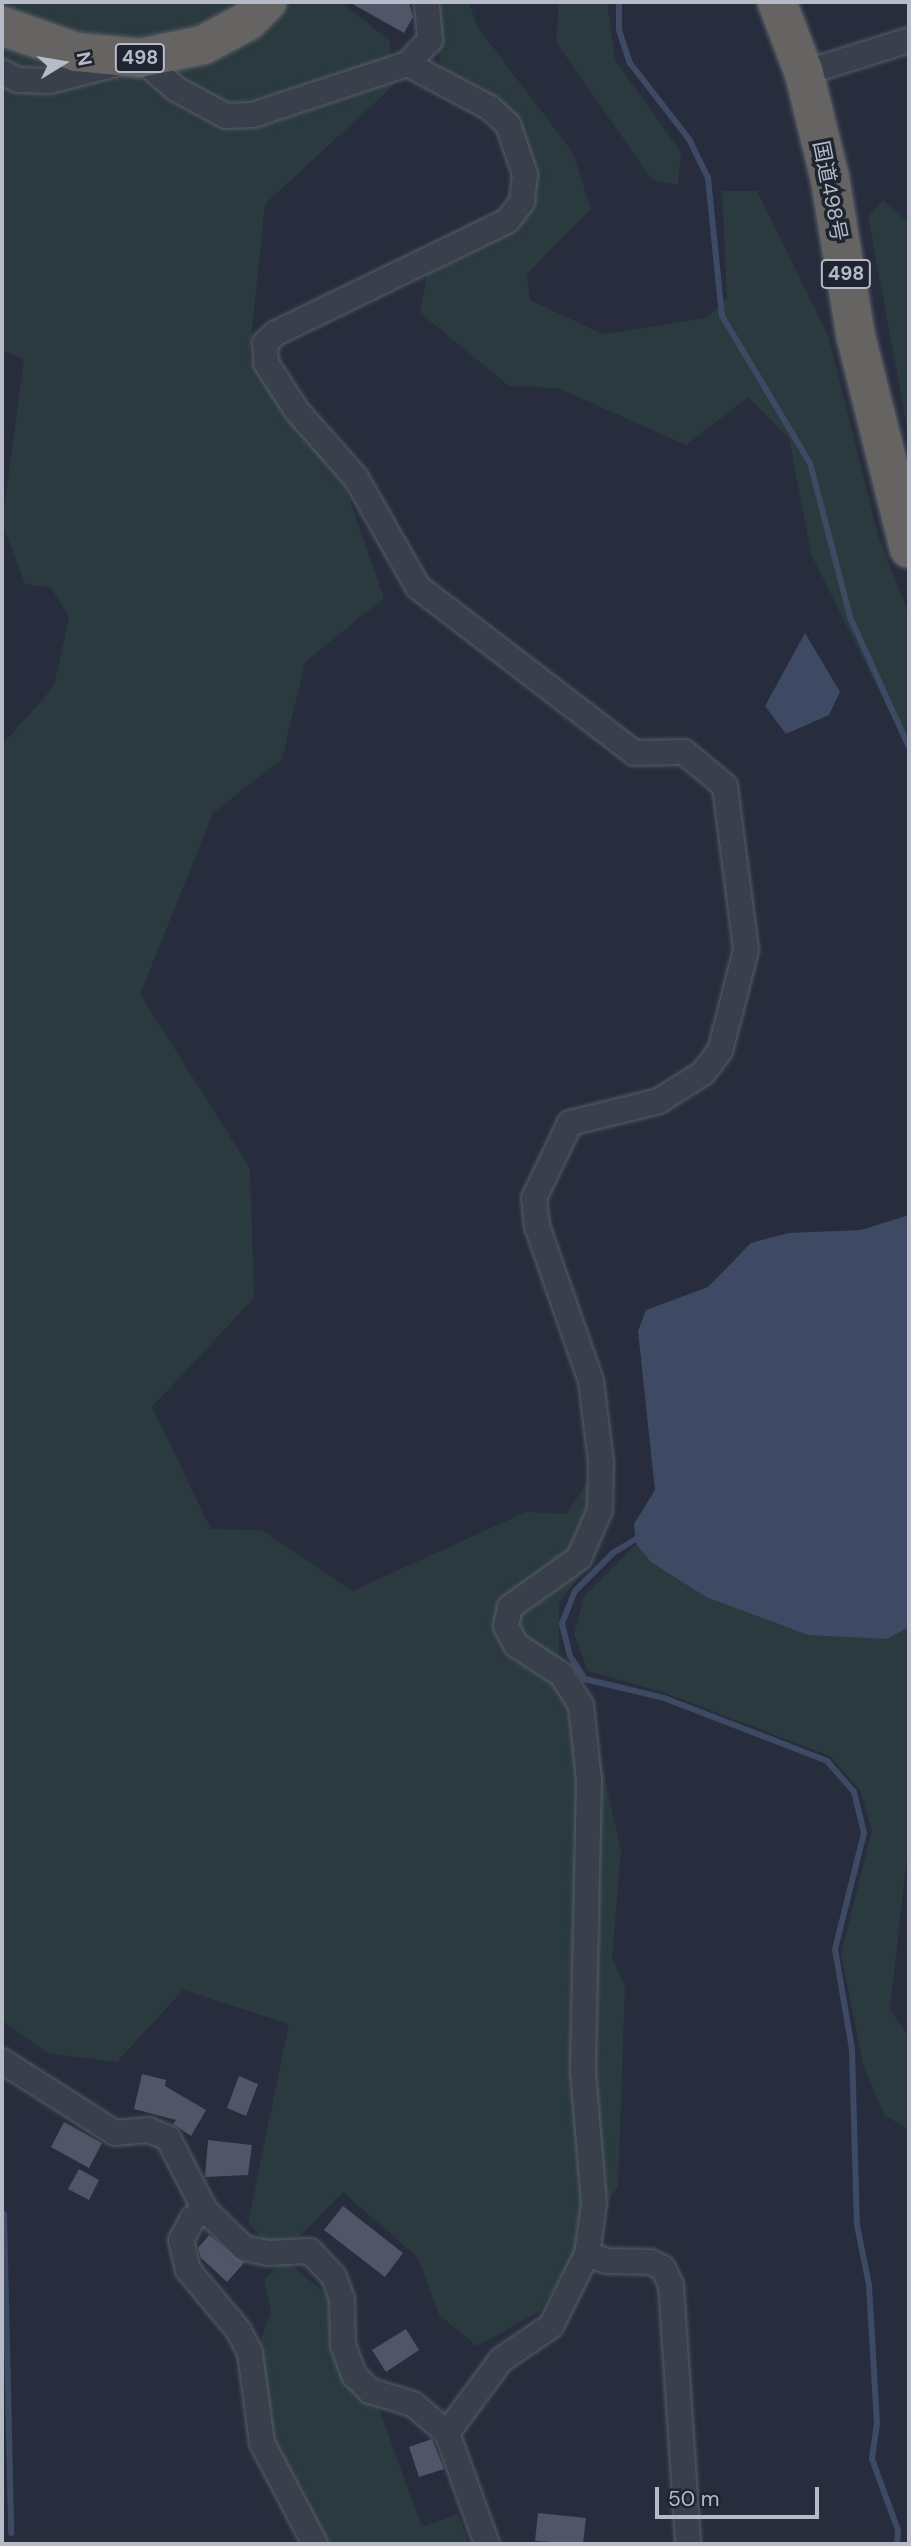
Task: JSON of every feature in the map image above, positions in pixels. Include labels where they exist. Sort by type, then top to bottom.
[{"type":"highway","name":"498","points":[[2,26],[76,52],[141,58],[204,45],[248,22],[267,2]]},
{"type":"highway","name":"国道498号","points":[[777,2],[804,73],[830,179],[856,337],[909,548]]},
{"type":"street","points":[[2,72],[18,80],[49,81],[141,58],[176,89],[226,116],[253,115],[407,64],[430,40],[426,2]]},
{"type":"street","points":[[804,73],[909,40]]},
{"type":"street","points":[[407,64],[489,108],[508,125],[525,174],[522,202],[507,222],[276,333],[265,344],[266,363],[297,411],[356,478],[418,587],[634,753],[684,752],[725,786],[747,950],[720,1051],[703,1073],[659,1101],[570,1124],[534,1198],[537,1226],[591,1381],[601,1464],[600,1510],[579,1558],[510,1607],[506,1626],[516,1645],[562,1675],[581,1705],[589,1780],[583,2072],[594,2203],[587,2254],[551,2326],[501,2360],[447,2433]]},
{"type":"street","points":[[2,2062],[115,2133],[149,2130],[168,2138],[205,2210],[244,2248],[267,2253],[310,2252],[334,2277],[342,2299],[343,2345],[354,2375],[370,2391],[412,2404],[447,2433],[486,2544]]},
{"type":"street","points":[[205,2210],[193,2218],[181,2240],[188,2270],[239,2331],[250,2353],[262,2443],[315,2544]]},
{"type":"street","points":[[587,2254],[606,2261],[651,2262],[663,2267],[671,2285],[688,2544]]},
{"type":"shaded area","points":[[2,2],[341,2],[390,41],[393,86],[265,204],[249,359],[344,484],[384,598],[305,662],[282,759],[213,813],[140,994],[250,1168],[254,1298],[152,1407],[211,1529],[262,1530],[352,1591],[526,1512],[566,1514],[587,1483],[592,1560],[559,1603],[559,1654],[586,1694],[621,1851],[612,1957],[625,1987],[618,2186],[539,2312],[477,2346],[439,2315],[418,2258],[343,2192],[300,2236],[265,2242],[248,2222],[289,2024],[183,1990],[117,2062],[47,2053],[2,2020],[2,745],[54,686],[69,617],[51,588],[25,584],[2,523],[24,360],[2,350]]},
{"type":"shaded area","points":[[431,2],[469,2],[477,26],[573,153],[591,209],[527,274],[530,300],[603,334],[707,318],[727,298],[722,191],[757,191],[828,335],[878,535],[909,614],[909,751],[811,554],[789,438],[748,397],[686,445],[558,388],[509,386],[420,313],[427,275],[517,228],[536,191],[518,118],[441,67]]},
{"type":"shaded area","points":[[559,2],[607,2],[615,60],[681,152],[678,185],[652,180],[556,42]]},
{"type":"shaded area","points":[[883,200],[909,223],[909,438],[868,216]]},
{"type":"shaded area","points":[[636,1544],[651,1562],[887,1639],[909,1627],[909,1839],[890,2010],[909,2037],[909,2129],[885,2116],[864,2068],[841,1954],[872,1830],[860,1790],[830,1756],[660,1691],[588,1671],[574,1634],[584,1596]]},
{"type":"shaded area","points":[[285,2260],[330,2297],[332,2355],[358,2396],[379,2409],[422,2527],[458,2514],[469,2544],[326,2544],[271,2434],[257,2352],[271,2311],[264,2279]]},
{"type":"water","points":[[805,633],[840,692],[829,715],[786,734],[765,706]]},
{"type":"water","points":[[909,1215],[909,1627],[887,1639],[808,1635],[706,1597],[651,1562],[636,1544],[634,1524],[655,1490],[638,1331],[646,1310],[708,1287],[751,1243],[789,1233],[861,1230]]},
{"type":"building","points":[[349,2],[409,2],[413,17],[404,33]]},
{"type":"building","points":[[142,2074],[166,2080],[165,2086],[206,2110],[191,2136],[173,2124],[176,2120],[134,2109]]},
{"type":"building","points":[[239,2076],[258,2084],[246,2116],[227,2108]]},
{"type":"building","points":[[64,2122],[102,2143],[89,2168],[51,2147]]},
{"type":"building","points":[[208,2140],[252,2145],[248,2175],[205,2177]]},
{"type":"building","points":[[79,2169],[99,2180],[89,2200],[68,2189]]},
{"type":"building","points":[[343,2206],[403,2253],[385,2277],[324,2230]]},
{"type":"building","points":[[209,2235],[244,2263],[227,2282],[201,2258],[198,2248]]},
{"type":"building","points":[[406,2329],[419,2350],[386,2372],[372,2350]]},
{"type":"building","points":[[432,2439],[444,2469],[419,2477],[409,2447]]},
{"type":"building","points":[[538,2513],[586,2518],[583,2544],[535,2541]]},
{"type":"waterway","points":[[619,2],[619,30],[630,63],[689,139],[708,178],[722,316],[810,463],[850,617],[909,747]]},
{"type":"waterway","points":[[641,1536],[614,1552],[575,1591],[562,1624],[570,1656],[585,1679],[664,1698],[827,1761],[854,1792],[864,1833],[835,1949],[852,2049],[857,2225],[869,2285],[877,2423],[872,2459],[898,2530],[897,2544]]},
{"type":"waterway","points":[[4,2214],[11,2533]]}]
